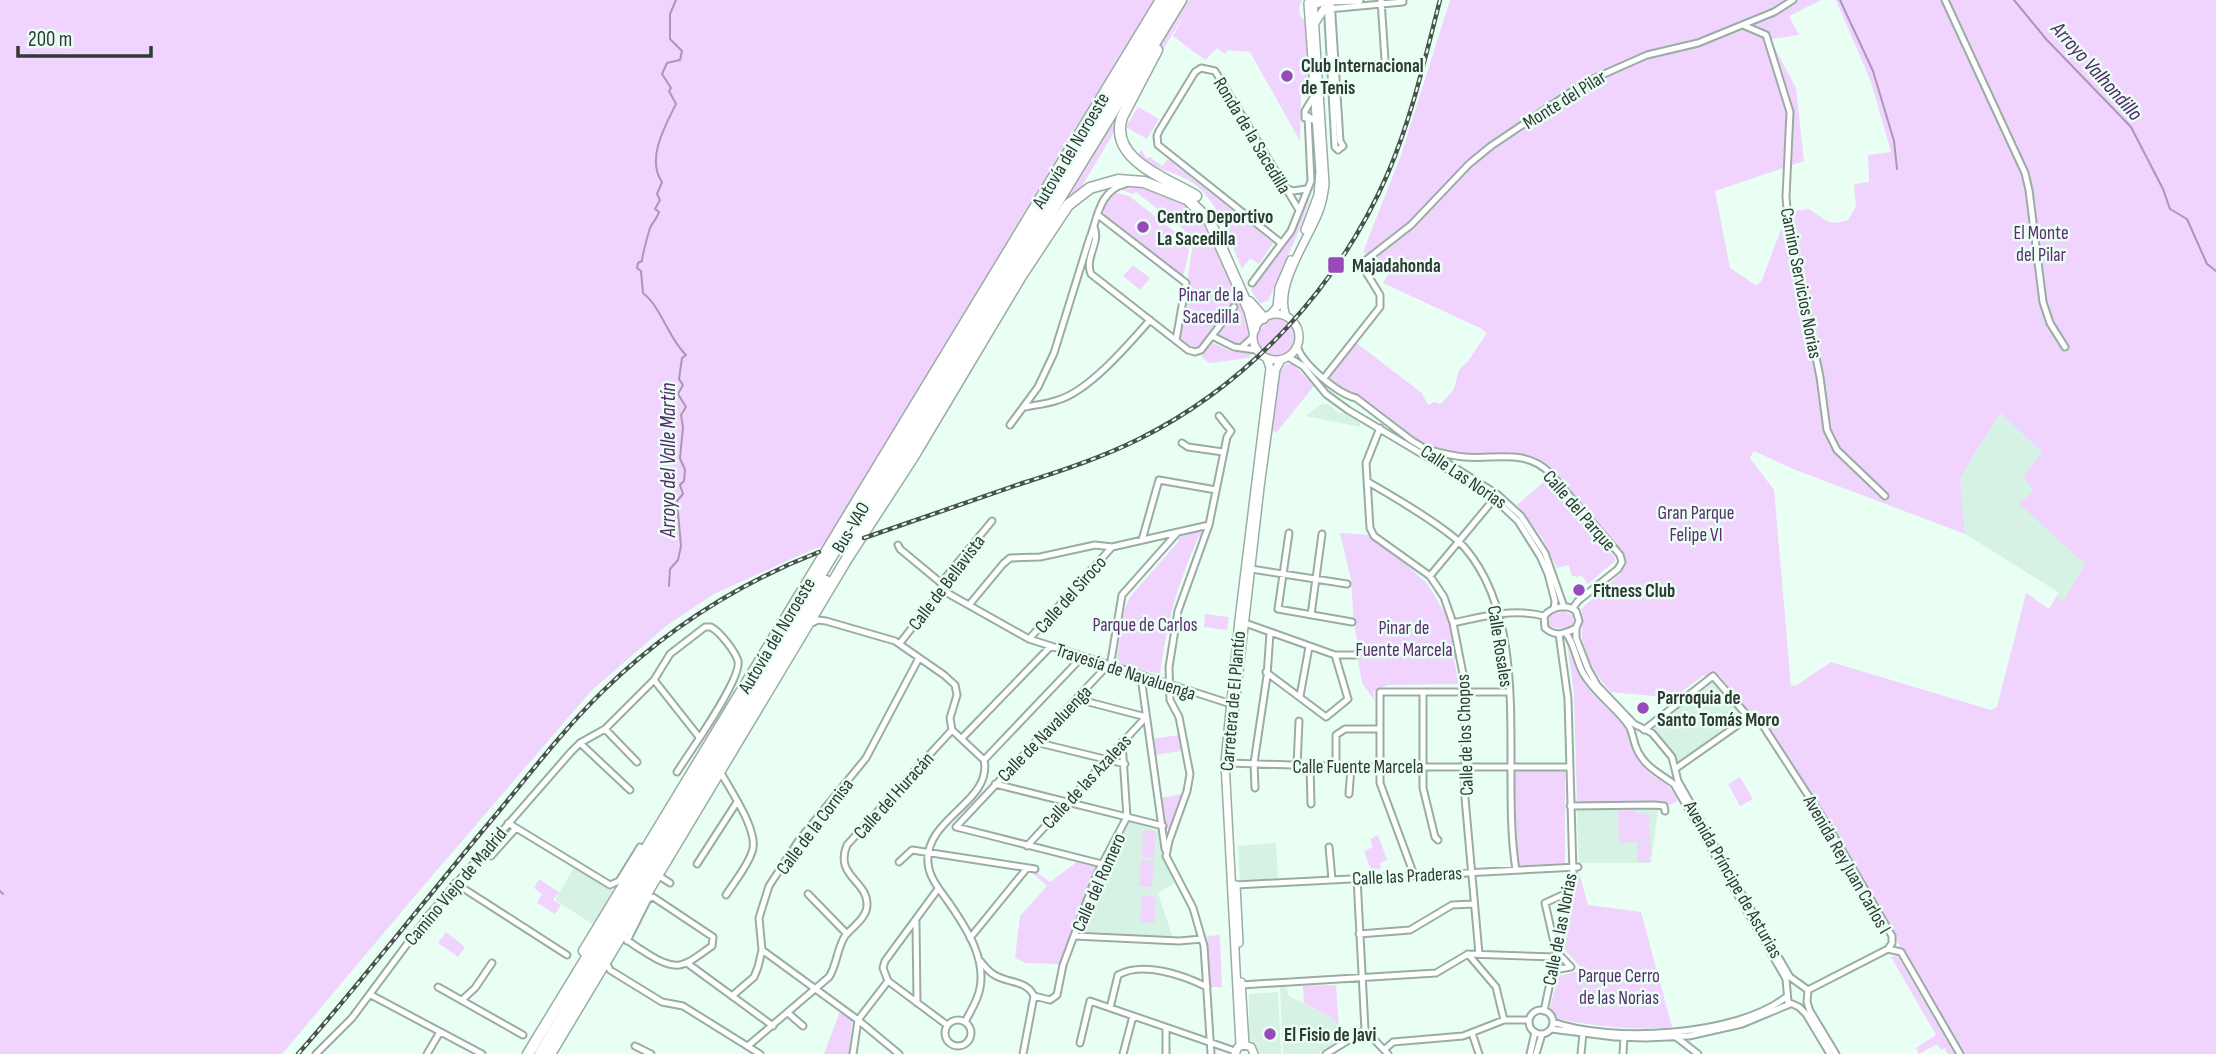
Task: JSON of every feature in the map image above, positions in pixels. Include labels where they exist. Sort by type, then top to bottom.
[{"type":"highway","name":"Autovía del Noroeste","points":[[521,1054],[1160,0]]},
{"type":"highway","name":"Bus-VAO","points":[[531,1054],[1171,0]]},
{"type":"highway","name":"Autovía del Noroeste","points":[[544,1052],[870,509],[1181,0]]},
{"type":"highway","points":[[544,1052],[624,938],[656,874],[720,777],[829,589],[913,457],[1186,0]]},
{"type":"highway","points":[[1163,39],[1122,117],[1119,127],[1122,142],[1128,154],[1139,164],[1197,197],[1207,207],[1214,217],[1247,299],[1254,310],[1267,316]]},
{"type":"highway","points":[[1021,276],[1064,209],[1078,196],[1096,185],[1111,181],[1137,180],[1187,199],[1209,220],[1250,312],[1253,333]]},
{"type":"highway","points":[[870,509],[884,494],[989,329]]},
{"type":"highway","points":[[640,847],[725,712],[730,709]]},
{"type":"street","points":[[1320,4],[1403,0]]},
{"type":"street","name":"Monte del Pilar","points":[[1324,378],[1380,307],[1380,295],[1360,265],[1411,225],[1469,164],[1586,82],[1647,55],[1698,43],[1774,12],[1793,0]]},
{"type":"street","points":[[1945,0],[2025,173],[2043,302],[2049,323],[2065,347]]},
{"type":"street","points":[[1381,1],[1387,60],[1391,65],[1387,69],[1383,65],[1385,60],[1381,1]]},
{"type":"street","points":[[1320,4],[1340,141],[1343,146],[1339,150],[1335,147],[1320,4]]},
{"type":"street","points":[[1286,316],[1283,305],[1286,282],[1320,211],[1323,197],[1324,152],[1314,25],[1320,4]]},
{"type":"street","points":[[1252,283],[1291,231],[1308,186],[1312,169],[1309,112],[1314,96],[1320,4]]},
{"type":"street","name":"Camino Servicios Norias","points":[[1743,25],[1766,36],[1790,112],[1786,197],[1788,221],[1820,377],[1827,430],[1837,450],[1885,496]]},
{"type":"street","name":"Ronda de la Sacedilla","points":[[1281,243],[1158,145],[1159,131],[1195,72],[1201,68],[1215,71],[1282,185],[1293,201],[1302,200]]},
{"type":"street","points":[[1309,112],[1316,108],[1315,84],[1318,79]]},
{"type":"street","points":[[1241,348],[1277,307],[1282,281],[1307,227],[1318,195],[1320,167],[1316,122],[1309,112]]},
{"type":"street","points":[[1309,112],[1324,152]]},
{"type":"street","points":[[1010,425],[1038,387],[1054,353],[1105,197],[1121,185],[1153,185]]},
{"type":"street","points":[[1282,185],[1302,200]]},
{"type":"street","points":[[1293,191],[1308,186]]},
{"type":"street","points":[[1293,201],[1299,210]]},
{"type":"street","points":[[1098,215],[1186,283],[1176,340]]},
{"type":"street","points":[[1094,227],[1097,236],[1088,270],[1195,352],[1201,350],[1234,307]]},
{"type":"street","points":[[1212,336],[1234,347],[1256,350],[1267,359],[1285,358],[1297,346],[1299,332],[1292,320],[1286,316],[1267,316]]},
{"type":"street","points":[[1025,407],[1058,400],[1089,381],[1124,351],[1150,320]]},
{"type":"street","points":[[1253,333],[1256,350]]},
{"type":"street","name":"Calle Las Norias","points":[[1297,346],[1301,357],[1324,378],[1424,449],[1497,494],[1521,516],[1545,553],[1564,607]]},
{"type":"street","name":"Calle Las Norias","points":[[1285,358],[1303,366],[1326,394],[1494,499],[1518,521],[1548,573],[1555,601],[1554,608]]},
{"type":"street","name":"Carretera de El Plantío","points":[[1239,1049],[1241,985],[1229,763],[1276,369],[1285,358]]},
{"type":"street","name":"Carretera de El Plantío","points":[[1239,1049],[1225,762],[1249,528],[1270,368],[1267,359]]},
{"type":"street","points":[[1346,407],[1346,401],[1351,397]]},
{"type":"street","points":[[1352,412],[1359,408],[1359,401]]},
{"type":"street","points":[[1166,856],[1190,774],[1179,717],[1170,700],[1169,667],[1178,611],[1209,525],[1223,452],[1231,431],[1219,416]]},
{"type":"street","name":"Calle de los Chopos","points":[[1380,428],[1367,456],[1370,528],[1374,536],[1430,576],[1444,597],[1453,623],[1465,692],[1465,798],[1479,954]]},
{"type":"street","points":[[1182,443],[1188,447],[1223,452]]},
{"type":"street","name":"Calle del Parque","points":[[1424,449],[1466,457],[1516,456],[1540,464],[1620,555],[1622,562],[1618,569],[1573,608]]},
{"type":"street","points":[[1458,470],[1459,461],[1466,457]]},
{"type":"street","points":[[1142,540],[1159,480],[1216,490]]},
{"type":"street","name":"Calle Rosales","points":[[1368,482],[1459,541],[1485,576],[1499,613],[1509,692],[1516,870]]},
{"type":"street","points":[[1430,576],[1494,499]]},
{"type":"street","name":"Calle de Bellavista","points":[[900,643],[992,521]]},
{"type":"street","points":[[1112,547],[1209,525]]},
{"type":"street","points":[[1109,666],[1122,595],[1177,533]]},
{"type":"street","points":[[1289,533],[1278,609],[1352,622]]},
{"type":"street","points":[[1311,614],[1322,534]]},
{"type":"street","name":"Travesía de Navaluenga","points":[[898,545],[941,586],[1029,639],[1230,704]]},
{"type":"street","name":"Calle del Siroco","points":[[969,605],[1010,558],[1040,557],[1083,547],[1112,547]]},
{"type":"street","name":"Calle del Siroco","points":[[1029,639],[1112,547]]},
{"type":"street","points":[[1251,569],[1347,584]]},
{"type":"street","points":[[829,589],[821,609],[823,616],[831,622]]},
{"type":"street","points":[[1453,623],[1519,611],[1544,616],[1554,608],[1564,607],[1573,608],[1579,616],[1576,628],[1563,634],[1545,628],[1544,616]]},
{"type":"street","points":[[783,666],[811,623],[818,620],[900,643],[955,685],[957,695],[950,718],[952,730],[984,760]]},
{"type":"street","points":[[1245,623],[1335,655],[1356,655]]},
{"type":"street","name":"Camino Viejo de Madrid","points":[[316,1054],[371,995],[409,939],[455,883],[580,743],[605,729],[654,680],[670,654],[707,626],[715,629],[738,663],[729,691],[706,726]]},
{"type":"street","name":"Avenida Príncipe de Asturias","points":[[1576,628],[1582,654],[1597,684],[1643,730],[1652,733],[1672,757],[1675,770],[1740,891],[1790,977],[1797,984]]},
{"type":"street","points":[[1255,788],[1254,764],[1270,633]]},
{"type":"street","name":"Avenida Príncipe de Asturias","points":[[1563,634],[1571,640],[1582,672],[1593,688],[1630,727],[1635,745],[1645,762],[1674,784],[1789,988]]},
{"type":"street","name":"Calle de las Norias","points":[[1544,1011],[1575,867],[1563,634]]},
{"type":"street","points":[[962,738],[1051,646]]},
{"type":"street","points":[[1300,696],[1309,647]]},
{"type":"street","points":[[1266,672],[1326,717],[1348,699],[1335,655]]},
{"type":"street","points":[[965,1022],[978,998],[982,980],[980,961],[970,938],[930,875],[928,852],[935,834],[974,793],[984,776],[984,760],[1083,657]]},
{"type":"street","name":"Calle de la Cornisa","points":[[732,996],[754,977],[762,950],[759,918],[761,905],[769,886],[799,840],[866,758],[919,658]]},
{"type":"street","name":"Calle de Navaluenga","points":[[956,827],[1109,666]]},
{"type":"street","points":[[1634,738],[1713,676],[1745,713],[1742,722],[1665,778]]},
{"type":"street","points":[[1141,677],[1166,856],[1193,908],[1202,939],[1212,1054]]},
{"type":"street","points":[[654,680],[699,737]]},
{"type":"street","points":[[1414,875],[1380,783],[1380,692],[1509,692]]},
{"type":"street","points":[[1423,692],[1423,788],[1438,840]]},
{"type":"street","points":[[1077,699],[1146,717]]},
{"type":"street","name":"Calle de las Azaleas","points":[[1027,846],[1146,717]]},
{"type":"street","name":"Avenida Rey Juan Carlos I","points":[[1742,722],[1755,718],[1760,721],[1892,936],[1888,949],[1901,952],[1960,1054]]},
{"type":"street","points":[[1297,766],[1298,721]]},
{"type":"street","points":[[693,729],[706,726]]},
{"type":"street","points":[[677,772],[706,726]]},
{"type":"street","points":[[605,729],[637,762]]},
{"type":"street","points":[[1336,766],[1336,735],[1345,729],[1380,729]]},
{"type":"street","name":"Calle del Huracán","points":[[749,1045],[817,990],[833,971],[847,934],[865,914],[867,905],[862,891],[844,865],[844,854],[848,845],[952,730]]},
{"type":"street","points":[[1035,742],[1125,764]]},
{"type":"street","name":"Calle del Romero","points":[[1034,996],[1050,1000],[1057,995],[1063,965],[1102,864],[1127,817],[1122,742]]},
{"type":"street","points":[[580,743],[630,790]]},
{"type":"street","name":"Calle Fuente Marcela","points":[[1229,763],[1351,767],[1570,767]]},
{"type":"street","points":[[1310,766],[1311,804]]},
{"type":"street","points":[[1349,794],[1351,767]]},
{"type":"street","points":[[720,777],[752,830],[754,842],[752,852],[726,895]]},
{"type":"street","points":[[995,784],[1127,817],[1163,829],[1168,834],[1172,833]]},
{"type":"street","points":[[974,793],[981,800]]},
{"type":"street","points":[[697,864],[737,802]]},
{"type":"street","points":[[1570,806],[1654,805],[1664,806],[1665,811]]},
{"type":"street","points":[[947,822],[956,827],[1102,864]]},
{"type":"street","points":[[508,823],[607,884],[619,881],[640,847]]},
{"type":"street","points":[[491,856],[516,828]]},
{"type":"street","points":[[1329,847],[1332,879]]},
{"type":"street","points":[[899,862],[912,850],[1035,869]]},
{"type":"street","name":"Calle las Praderas","points":[[1236,885],[1575,867]]},
{"type":"street","points":[[970,938],[1027,868]]},
{"type":"street","points":[[656,874],[670,883]]},
{"type":"street","points":[[1357,878],[1365,1030],[1386,1052],[1393,1042],[1463,1037],[1504,1020],[1529,1020]]},
{"type":"street","points":[[455,883],[567,954]]},
{"type":"street","points":[[939,889],[885,961],[883,968],[888,981],[947,1025]]},
{"type":"street","points":[[1553,970],[1571,967],[1556,954],[1545,903],[1569,892]]},
{"type":"street","points":[[808,894],[847,934]]},
{"type":"street","points":[[653,897],[713,937],[712,946],[687,963],[668,966],[624,938],[648,900],[653,897]]},
{"type":"street","points":[[1359,934],[1410,930],[1452,905],[1474,904]]},
{"type":"street","points":[[916,920],[917,1003]]},
{"type":"street","points":[[1074,936],[1179,941],[1202,939]]},
{"type":"street","points":[[1808,990],[1888,949]]},
{"type":"street","points":[[762,950],[858,1020],[899,1054]]},
{"type":"street","points":[[1241,985],[1436,973],[1468,954],[1556,954]]},
{"type":"street","points":[[1468,954],[1496,987],[1504,1020]]},
{"type":"street","points":[[980,961],[993,975],[1025,985],[1034,996],[1023,1054]]},
{"type":"street","points":[[461,1000],[475,988],[492,962]]},
{"type":"street","points":[[687,963],[773,1026]]},
{"type":"street","points":[[605,967],[663,1002],[683,1006],[760,1054]]},
{"type":"street","points":[[1110,1008],[1118,975],[1138,969],[1189,978],[1208,986]]},
{"type":"street","points":[[982,980],[993,975]]},
{"type":"street","points":[[853,1054],[858,1020],[888,981]]},
{"type":"street","points":[[1553,1021],[1615,1032],[1689,1031],[1751,1015],[1779,1002],[1786,997],[1789,988],[1797,984],[1804,985],[1808,990],[1810,1012],[1836,1054]]},
{"type":"street","points":[[438,987],[523,1035]]},
{"type":"street","points":[[371,995],[482,1054]]},
{"type":"street","points":[[1786,997],[1790,1004]]},
{"type":"street","points":[[1080,1043],[1090,1001],[1211,1043],[1239,1049],[1251,1047],[1255,1053]]},
{"type":"street","points":[[1799,1007],[1807,1002]]},
{"type":"street","points":[[1533,1054],[1542,1034],[1551,1029],[1624,1037],[1676,1037],[1742,1024],[1790,1004],[1799,1007],[1806,1014],[1830,1054]]},
{"type":"street","points":[[1542,1034],[1530,1027],[1529,1020],[1536,1011],[1550,1014],[1553,1021],[1551,1029]]},
{"type":"street","points":[[788,1013],[803,1026]]},
{"type":"street","points":[[1123,1054],[1133,1016]]},
{"type":"street","points":[[952,1021],[965,1022],[971,1032],[966,1045],[955,1047],[948,1043],[945,1037],[947,1025],[952,1021]]},
{"type":"street","points":[[1166,1028],[1166,1054]]},
{"type":"street","points":[[1326,1054],[1365,1030]]},
{"type":"street","points":[[427,1054],[440,1032]]},
{"type":"street","points":[[1533,1054],[1535,1032]]},
{"type":"street","points":[[1472,1033],[1479,1054]]},
{"type":"street","points":[[1581,1054],[1583,1033]]},
{"type":"street","points":[[1623,1054],[1624,1037]]},
{"type":"street","points":[[1676,1037],[1698,1054]]},
{"type":"street","points":[[323,1046],[328,1054]]},
{"type":"street","points":[[635,1046],[651,1054]]},
{"type":"street","points":[[954,1054],[955,1047]]},
{"type":"shaded area","points":[[1321,404],[1328,404],[1339,413],[1356,420],[1360,427],[1306,416]]},
{"type":"shaded area","points":[[2000,413],[2042,452],[2034,491],[2085,564],[2064,600],[2056,597],[2058,592],[1965,534],[1960,478]]},
{"type":"shaded area","points":[[1711,678],[1715,678],[1742,715],[1742,719],[1680,764],[1652,725]]},
{"type":"shaded area","points":[[1577,810],[1658,810],[1651,863],[1579,863]]},
{"type":"shaded area","points":[[1130,822],[1158,830],[1163,860],[1175,883],[1158,893],[1173,938],[1080,932],[1104,867]]},
{"type":"shaded area","points":[[1276,843],[1278,879],[1240,881],[1238,846]]},
{"type":"shaded area","points":[[574,868],[614,891],[594,925],[555,900]]},
{"type":"shaded area","points":[[1280,987],[1286,987],[1289,996],[1332,1018],[1339,1028],[1356,1031],[1318,1054],[1283,1054]]},
{"type":"shaded area","points":[[1278,992],[1281,1054],[1260,1054],[1249,1042],[1249,994]]},
{"type":"green space","points":[[0,0],[1302,0],[1299,7],[1300,16],[1305,21],[1311,93],[1301,96],[1300,141],[1250,52],[1228,50],[1225,54],[1217,48],[1205,60],[1173,36],[1185,13],[926,448],[867,531],[809,551],[714,594],[666,626],[591,691],[282,1054],[0,1054]]},
{"type":"green space","name":"El Monte del Pilar","points":[[1450,0],[1821,0],[1789,16],[1799,35],[1770,39],[1796,88],[1804,161],[1715,191],[1730,268],[1757,286],[1791,211],[1809,209],[1823,219],[1835,223],[1848,220],[1856,206],[1854,184],[1869,182],[1868,155],[1891,152],[1871,82],[1836,0],[2216,0],[2216,1054],[1962,1054],[1845,851],[1763,722],[1752,716],[1720,676],[1713,673],[1706,677],[1704,675],[1673,698],[1611,692],[1596,674],[1586,653],[1582,637],[1581,609],[1621,573],[1624,559],[1545,465],[1518,453],[1464,454],[1432,447],[1415,439],[1328,377],[1355,342],[1422,393],[1428,405],[1434,402],[1441,404],[1454,389],[1459,370],[1487,333],[1383,283],[1389,272],[1363,252],[1401,155]],"holes":[[[2000,413],[2042,452],[2023,477],[2034,491],[2019,504],[2085,564],[2064,600],[2056,597],[2049,609],[2026,593],[1997,707],[1991,710],[1831,662],[1797,685],[1791,686],[1774,490],[1750,458],[1754,451],[1793,469],[1965,534],[1960,478]]]},
{"type":"green space","points":[[1138,107],[1159,119],[1147,139],[1126,127]]},
{"type":"green space","points":[[1142,150],[1146,158],[1150,157],[1162,166],[1168,159],[1271,241],[1273,243],[1259,264],[1250,258],[1242,269],[1221,219],[1206,196],[1186,179],[1136,156]]},
{"type":"green space","name":"Pinar de la Sacedilla","points":[[1129,186],[1177,199],[1199,216],[1218,249],[1249,323],[1246,341],[1233,344],[1212,334],[1196,349],[1178,339],[1194,238],[1136,192],[1133,194],[1119,189]]},
{"type":"green space","name":"Centro Deportivo La Sacedilla","points":[[1116,193],[1129,196],[1188,242],[1183,278],[1105,216],[1106,203]]},
{"type":"green space","points":[[1310,199],[1268,301],[1259,303],[1251,290],[1293,233],[1304,206]]},
{"type":"green space","points":[[1133,265],[1150,278],[1140,290],[1123,276]]},
{"type":"green space","points":[[1276,318],[1289,324],[1295,337],[1289,350],[1276,356],[1263,350],[1257,337],[1263,324]]},
{"type":"green space","points":[[1211,342],[1233,352],[1253,352],[1249,358],[1209,363],[1201,356]]},
{"type":"green space","points":[[1286,364],[1293,364],[1314,386],[1276,433],[1271,430],[1279,373]]},
{"type":"green space","points":[[1548,478],[1615,558],[1615,561],[1588,584],[1581,575],[1571,575],[1569,565],[1557,568],[1543,539],[1517,505]]},
{"type":"green space","name":"Parque de Carlos","points":[[1200,531],[1203,535],[1199,536],[1191,554],[1174,604],[1160,674],[1122,666],[1117,658],[1124,611],[1130,597],[1178,542],[1179,537]]},
{"type":"green space","name":"Pinar de Fuente Marcela","points":[[1340,533],[1370,535],[1398,556],[1428,585],[1449,620],[1457,655],[1454,660],[1459,684],[1387,685],[1373,692],[1375,701],[1362,683],[1351,580]]},
{"type":"green space","points":[[1563,611],[1573,615],[1573,625],[1565,629],[1550,627],[1547,623],[1549,616]]},
{"type":"green space","points":[[1205,614],[1229,617],[1227,630],[1204,627]]},
{"type":"green space","points":[[1567,643],[1583,682],[1625,728],[1640,763],[1670,788],[1678,801],[1669,805],[1652,802],[1577,804],[1574,694]]},
{"type":"green space","points":[[1179,735],[1182,751],[1154,755],[1151,739]]},
{"type":"green space","points":[[1514,770],[1565,771],[1565,863],[1518,866]]},
{"type":"green space","points":[[1740,777],[1753,799],[1740,806],[1728,784]]},
{"type":"green space","points":[[1181,794],[1169,829],[1166,829],[1161,798]]},
{"type":"green space","points":[[1618,810],[1635,810],[1635,813],[1649,813],[1650,842],[1644,842],[1651,843],[1650,862],[1637,862],[1637,842],[1619,843]]},
{"type":"green space","points":[[1143,830],[1156,831],[1154,858],[1142,857]]},
{"type":"green space","points":[[1378,835],[1387,860],[1380,863],[1381,868],[1371,871],[1364,851],[1373,847],[1370,839]]},
{"type":"green space","points":[[1141,860],[1154,861],[1152,887],[1139,886]]},
{"type":"green space","points":[[1077,862],[1096,867],[1061,964],[1026,963],[1015,958],[1020,916],[1047,886],[1030,871],[1037,872],[1050,882]]},
{"type":"green space","name":"Parque Cerro de las Norias","points":[[1579,872],[1588,905],[1641,912],[1672,1027],[1629,1028],[1586,1024],[1558,1019],[1550,1008],[1558,976],[1583,970],[1564,949]]},
{"type":"green space","points":[[539,879],[559,892],[553,900],[561,905],[555,914],[537,903],[542,894],[534,888]]},
{"type":"green space","points":[[1142,896],[1156,897],[1154,923],[1140,922]]},
{"type":"green space","points":[[446,932],[465,947],[458,957],[438,943]]},
{"type":"green space","points":[[1220,935],[1222,987],[1210,987],[1207,936]]},
{"type":"green space","points":[[1895,956],[1955,1054],[1948,1054],[1945,1048],[1941,1050],[1937,1044],[1919,1054],[1916,1048],[1936,1035],[1891,957]]},
{"type":"green space","points":[[1336,985],[1339,1028],[1332,1018],[1304,1003],[1303,986]]},
{"type":"green space","points":[[840,1011],[852,1020],[849,1054],[824,1054]]},
{"type":"waterway","name":"Arroyo del Valle Martín","points":[[669,586],[670,569],[678,560],[681,546],[677,501],[683,494],[680,485],[684,481],[685,470],[680,458],[683,427],[681,415],[686,407],[678,394],[683,385],[679,379],[682,358],[686,355],[650,299],[643,293],[641,271],[637,268],[642,261],[650,228],[659,212],[655,209],[660,200],[657,194],[662,182],[656,153],[676,104],[669,91],[671,88],[662,74],[667,63],[680,60],[682,51],[670,39],[670,14],[676,0]]},
{"type":"waterway","points":[[1840,0],[1873,71],[1894,141],[1897,169]]},
{"type":"waterway","name":"Arroyo Valhondillo","points":[[2014,0],[2046,39],[2131,127],[2163,189],[2170,209],[2187,219],[2207,264],[2216,271]]},
{"type":"waterway","points":[[0,891],[3,894]]},
{"type":"railway","points":[[864,538],[1125,446],[1180,416],[1218,390],[1254,360],[1287,328],[1317,292],[1368,215],[1404,131],[1440,0]]},
{"type":"railway","points":[[298,1054],[541,759],[602,692],[651,649],[704,611],[760,578],[819,552]]},
{"type":"place","name":"Club Internacional de Tenis","points":[[1287,76]]},
{"type":"place","name":"Centro Deportivo La Sacedilla","points":[[1143,227]]},
{"type":"place","name":"Majadahonda","points":[[1336,265]]},
{"type":"place","name":"Fitness Club","points":[[1579,590]]},
{"type":"place","name":"Parroquia de Santo Tomás Moro","points":[[1643,708]]},
{"type":"place","name":"El Fisio de Javi","points":[[1270,1034]]},
{"type":"park label","name":"Gran Parque Felipe VI","points":[[1696,523]]}]
